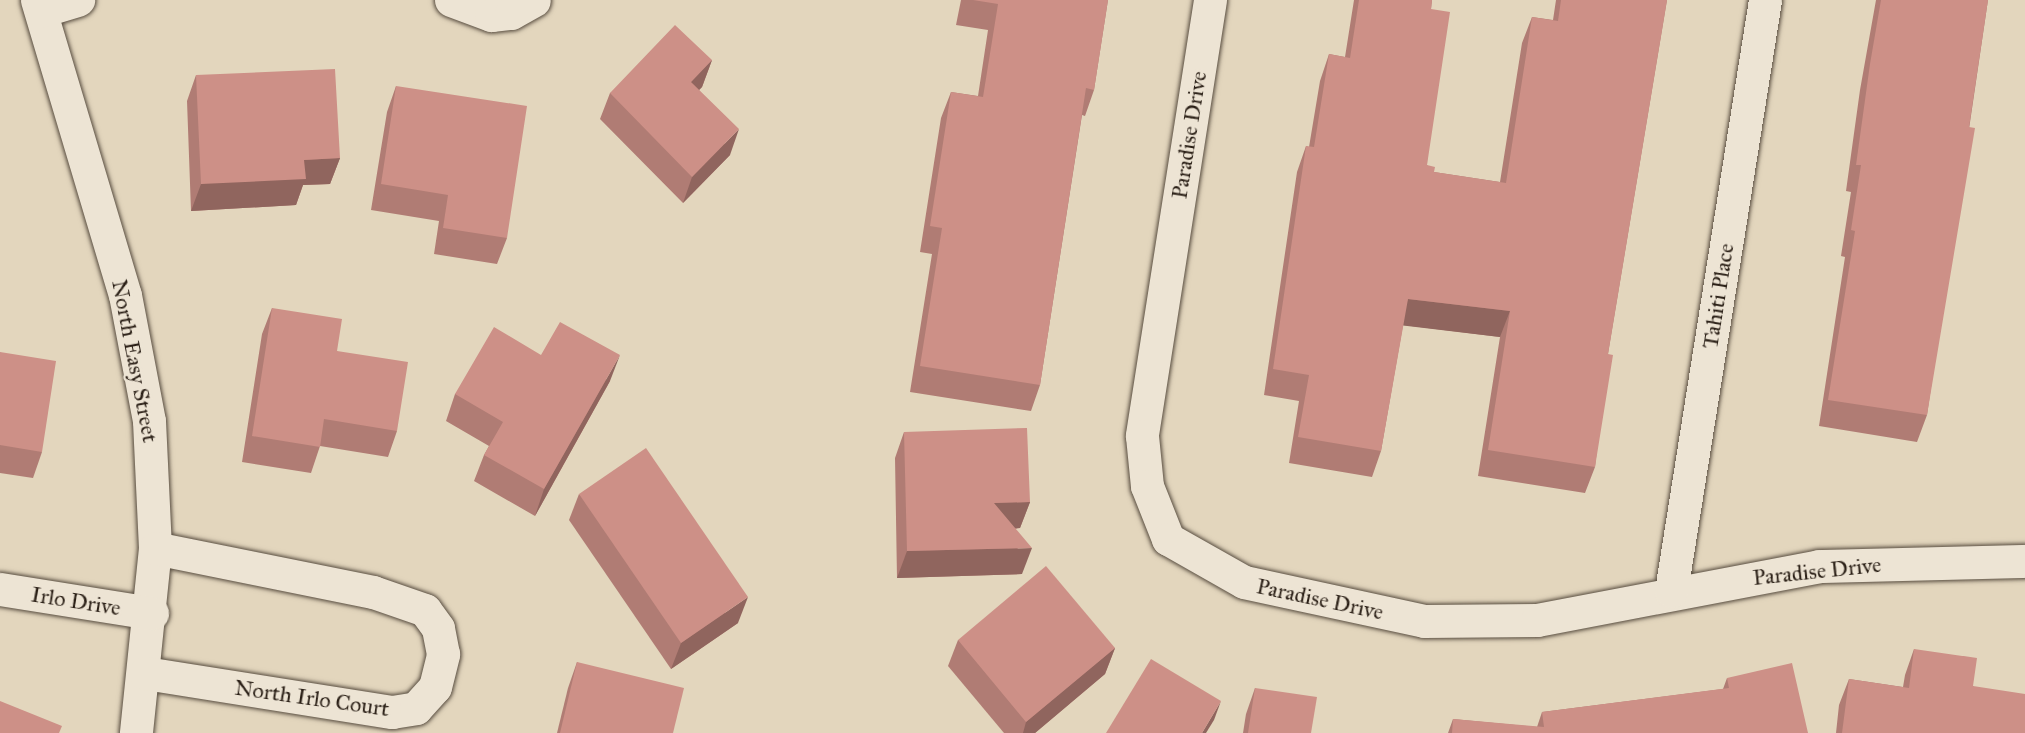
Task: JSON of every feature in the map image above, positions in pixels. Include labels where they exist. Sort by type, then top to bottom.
[{"type":"street","points":[[39,6],[78,0]]},
{"type":"street","points":[[451,0],[491,15],[511,13],[534,0]]},
{"type":"street","name":"Paradise Drive","points":[[1210,0],[1142,436],[1147,486],[1168,539],[1244,582],[1424,621],[1537,620],[1671,591],[1819,566],[2025,561]]},
{"type":"street","name":"Tahiti Place","points":[[1671,591],[1765,0]]},
{"type":"street","name":"North Easy Street","points":[[39,6],[135,336],[153,464],[155,548],[152,613],[136,733]]},
{"type":"street","name":"North Irlo Court","points":[[145,673],[392,712],[416,708],[435,687],[443,654],[438,628],[424,610],[374,592],[155,548]]},
{"type":"street","name":"Irlo Drive","points":[[0,589],[152,613]]},
{"type":"building","points":[[973,0],[1108,0],[1094,90],[1086,88],[1040,385],[920,366],[942,228],[930,226],[951,92],[983,97],[998,4]]},
{"type":"building","points":[[1359,0],[1432,0],[1431,9],[1450,12],[1427,165],[1435,167],[1434,172],[1506,183],[1532,17],[1558,21],[1561,0],[1667,0],[1608,354],[1613,355],[1595,467],[1488,450],[1510,311],[1408,299],[1381,451],[1298,437],[1309,375],[1273,369],[1306,146],[1314,147],[1329,54],[1350,58]]},
{"type":"building","points":[[1881,0],[1988,0],[1969,127],[1975,128],[1927,415],[1828,400],[1855,231],[1851,230],[1861,165],[1856,165]]},
{"type":"building","points":[[675,25],[712,60],[691,82],[739,129],[692,177],[610,93]]},
{"type":"building","points":[[335,69],[340,158],[304,160],[306,179],[201,184],[196,75]]},
{"type":"building","points":[[396,86],[527,106],[507,238],[443,228],[448,195],[381,184]]},
{"type":"building","points":[[272,308],[342,319],[337,351],[408,362],[397,431],[324,419],[320,447],[252,436]]},
{"type":"building","points":[[560,322],[620,355],[544,489],[484,455],[503,422],[455,394],[494,327],[541,355]]},
{"type":"building","points":[[0,352],[56,361],[42,452],[0,445]]},
{"type":"building","points":[[1027,428],[1030,502],[994,503],[1032,548],[907,551],[904,432]]},
{"type":"building","points":[[646,448],[748,597],[681,643],[579,494]]},
{"type":"building","points":[[1046,566],[1115,648],[1026,722],[958,640]]},
{"type":"building","points":[[1914,649],[1977,658],[1973,686],[2025,694],[2025,733],[1842,733],[1849,679],[1909,688]]},
{"type":"building","points":[[1151,659],[1221,701],[1202,733],[1106,733]]},
{"type":"building","points":[[577,662],[684,688],[673,733],[560,733]]},
{"type":"building","points":[[1792,663],[1808,733],[1452,733],[1453,719],[1544,727],[1542,712],[1729,688],[1727,678]]},
{"type":"building","points":[[1255,688],[1317,697],[1311,733],[1248,733]]},
{"type":"building","points":[[0,701],[62,726],[59,733],[0,733]]}]
